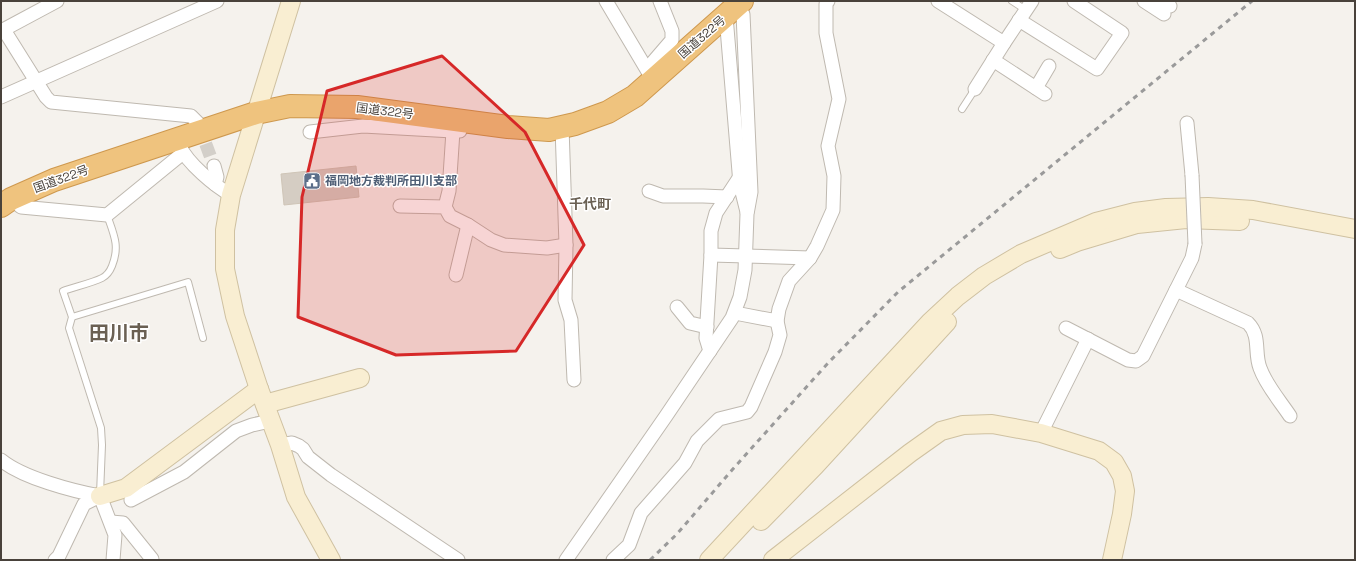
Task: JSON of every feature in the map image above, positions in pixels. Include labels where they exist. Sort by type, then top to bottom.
[{"type":"highway","name":"国道322号","points":[[6,202],[54,180],[180,146],[256,113],[290,106],[357,107],[485,124],[549,130],[575,124],[608,112],[635,96],[650,74],[737,10]]},
{"type":"street","points":[[57,1],[3,31],[46,97],[51,102],[191,116],[198,123]]},
{"type":"street","points":[[1,97],[217,1]]},
{"type":"street","points":[[291,1],[231,195],[225,230],[225,269],[235,316],[270,421],[280,445],[296,498],[331,560]]},
{"type":"street","points":[[606,1],[650,74],[672,40],[672,31],[660,1]]},
{"type":"street","points":[[613,560],[629,545],[641,513],[685,463],[696,440],[719,419],[746,412],[751,407],[775,352],[780,335],[777,321],[779,309],[789,281],[810,258],[833,210],[834,176],[828,146],[839,100],[826,33],[826,4],[828,1]]},
{"type":"street","points":[[938,1],[1004,42]]},
{"type":"street","points":[[975,89],[1026,10],[1097,69],[1122,33],[1074,1]]},
{"type":"street","points":[[1144,1],[1165,7]]},
{"type":"street","points":[[737,10],[739,178],[747,214]]},
{"type":"street","points":[[566,560],[732,318],[740,297],[745,270],[747,214],[752,192],[737,10]]},
{"type":"street","points":[[993,60],[1040,91],[1049,66]]},
{"type":"street","points":[[1066,328],[1128,360],[1136,361],[1143,356],[1192,258],[1195,244],[1192,175],[1187,123]]},
{"type":"street","points":[[310,132],[363,126],[485,133],[485,124]]},
{"type":"street","points":[[562,126],[566,245],[565,300],[571,320],[574,380]]},
{"type":"street","points":[[453,131],[449,192],[445,207],[450,216],[492,240],[504,245],[547,248],[566,245]]},
{"type":"street","points":[[6,202],[21,207],[106,215],[180,146],[215,184],[231,195]]},
{"type":"street","points":[[214,166],[216,177],[215,184]]},
{"type":"street","points":[[710,351],[706,338],[711,231],[716,213],[739,178]]},
{"type":"street","points":[[649,191],[663,196],[727,197]]},
{"type":"street","points":[[400,206],[445,207]]},
{"type":"street","points":[[725,560],[897,367],[930,322],[958,296],[984,276],[1021,254],[1096,222],[1135,212],[1166,208],[1208,207],[1253,210],[1355,229]]},
{"type":"street","points":[[709,560],[897,367],[970,302],[1006,276],[1033,260],[1077,242],[1136,224],[1186,219],[1253,222],[1355,241]]},
{"type":"street","points":[[456,275],[468,225]]},
{"type":"street","points":[[711,255],[810,258]]},
{"type":"street","points":[[1176,290],[1248,323],[1254,329],[1259,367],[1290,416]]},
{"type":"street","points":[[677,307],[690,323],[707,327]]},
{"type":"street","points":[[734,312],[777,321]]},
{"type":"street","points":[[1041,433],[1088,339]]},
{"type":"street","points":[[55,560],[59,556],[84,504],[100,496],[126,488],[262,396],[360,378]]},
{"type":"street","points":[[131,500],[184,472],[236,431],[252,425],[270,421]]},
{"type":"street","points":[[773,560],[910,453],[941,431],[963,425],[992,424],[1041,433],[1099,450],[1114,462],[1122,476],[1125,491],[1122,514],[1112,560]]},
{"type":"street","points":[[280,445],[292,443],[299,446],[308,457],[331,475],[458,560]]},
{"type":"street","points":[[1,460],[32,477],[83,493],[100,496]]},
{"type":"street","points":[[100,496],[115,535],[113,560]]},
{"type":"street","points":[[111,522],[123,522],[152,559]]},
{"type":"lane","points":[[1012,1],[1026,10]]},
{"type":"lane","points":[[962,109],[975,89]]},
{"type":"lane","points":[[100,496],[102,445],[101,428],[69,328],[72,317],[63,291],[102,278],[110,271],[115,259],[117,248],[106,215]]},
{"type":"lane","points":[[72,317],[188,282],[203,338]]},
{"type":"highlighted area","points":[[442,56],[525,132],[584,245],[516,351],[396,355],[298,317],[302,197],[327,91]]},
{"type":"building","points":[[356,166],[359,197],[284,205],[281,174]]},
{"type":"tunnel","points":[[199,126],[214,166]]},
{"type":"railway","points":[[650,560],[677,534],[828,363],[898,292],[1252,1]]},
{"type":"place","name":"福岡地方裁判所田川支部","points":[[312,181]]},
{"type":"district","name":"千代町","points":[[590,204]]},
{"type":"district","name":"田川市","points":[[119,333]]}]
